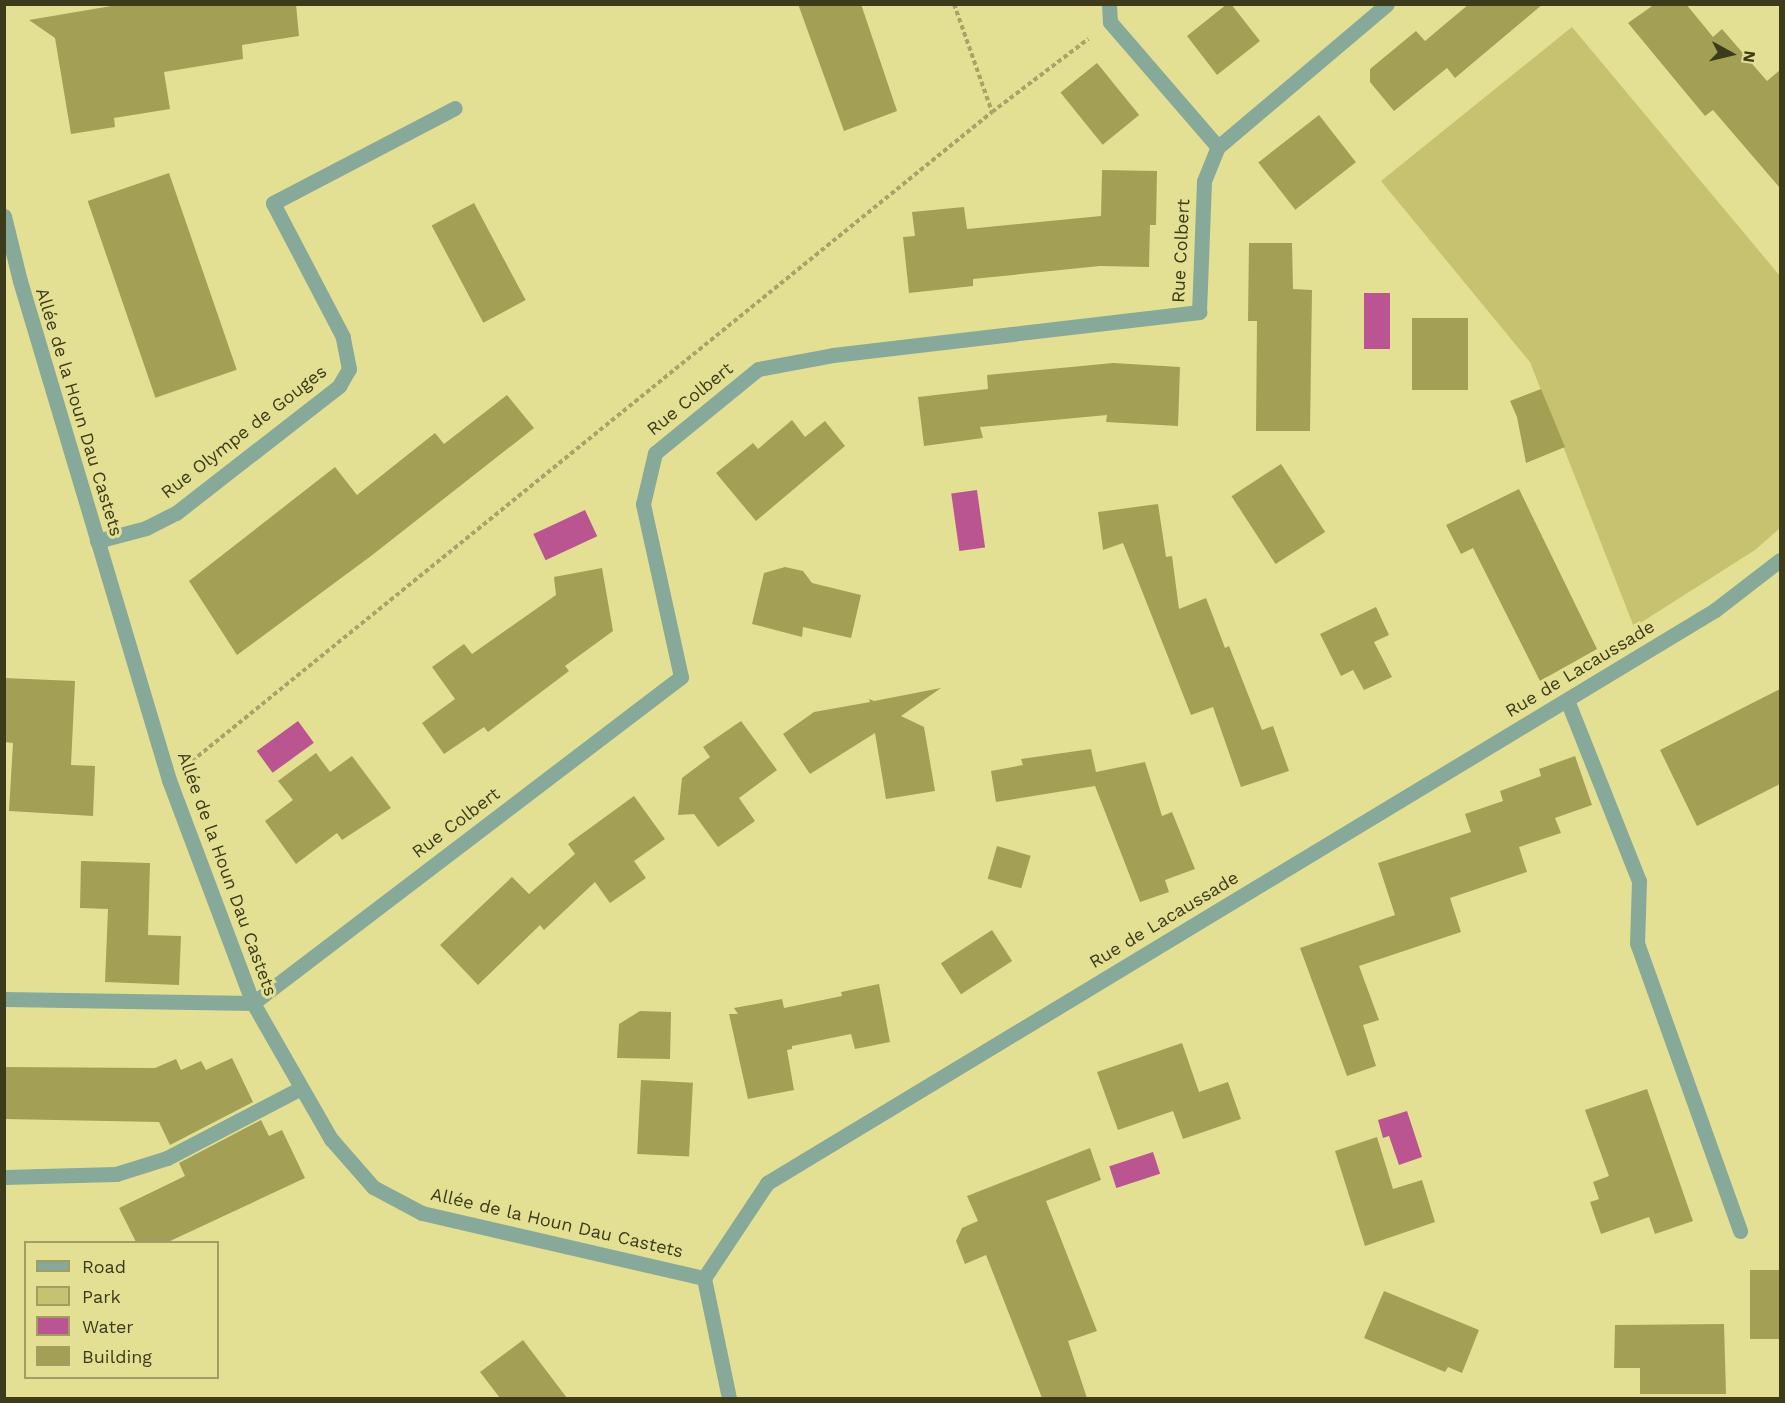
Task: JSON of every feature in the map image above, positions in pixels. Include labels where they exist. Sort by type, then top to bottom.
[{"type":"street","points":[[1109,4],[1110,22],[1218,147],[1387,4]]},
{"type":"street","name":"Rue Olympe de Gouges","points":[[97,541],[146,528],[176,513],[339,386],[349,369],[343,337],[273,203],[454,108]]},
{"type":"street","name":"Rue Colbert","points":[[253,1003],[681,677],[643,504],[655,453],[758,369],[833,355],[1199,312],[1204,182],[1218,147]]},
{"type":"street","name":"Allée de la Houn Dau Castets","points":[[4,216],[20,281],[169,780],[253,1003],[331,1139],[373,1187],[422,1213],[704,1278]]},
{"type":"street","name":"Rue de Lacaussade","points":[[704,1278],[766,1183],[1715,610],[1780,561]]},
{"type":"street","points":[[1567,700],[1639,881],[1637,943],[1740,1231]]},
{"type":"street","points":[[4,999],[253,1003]]},
{"type":"street","points":[[4,1177],[116,1174],[167,1158],[301,1088]]},
{"type":"street","points":[[704,1278],[729,1398]]},
{"type":"path","points":[[954,4],[992,112]]},
{"type":"path","points":[[169,780],[992,112],[1110,22]]},
{"type":"green space","points":[[1572,27],[1780,276],[1780,528],[1755,550],[1634,627],[1530,362],[1381,181]]},
{"type":"water","points":[[1364,293],[1390,293],[1390,349],[1364,349]]},
{"type":"water","points":[[977,490],[985,547],[959,551],[951,494]]},
{"type":"water","points":[[585,510],[597,536],[546,560],[533,534]]},
{"type":"water","points":[[298,721],[314,743],[273,773],[257,751]]},
{"type":"water","points":[[1407,1111],[1422,1157],[1399,1165],[1389,1136],[1383,1138],[1378,1120]]},
{"type":"water","points":[[1153,1152],[1160,1174],[1116,1188],[1109,1166]]},
{"type":"building","points":[[123,4],[296,4],[299,36],[242,45],[243,59],[164,72],[170,109],[114,118],[115,127],[71,134],[55,38],[29,20]]},
{"type":"building","points":[[798,4],[861,4],[897,111],[844,131]]},
{"type":"building","points":[[1227,4],[1231,4],[1260,41],[1217,75],[1187,36]]},
{"type":"building","points":[[1469,4],[1543,4],[1455,78],[1447,68],[1394,111],[1370,82],[1370,69],[1416,31],[1425,41]]},
{"type":"building","points":[[1655,4],[1686,4],[1713,37],[1722,29],[1767,81],[1780,70],[1780,188],[1713,110],[1705,116],[1628,23]]},
{"type":"building","points":[[1097,63],[1139,115],[1103,145],[1060,93]]},
{"type":"building","points":[[1319,115],[1356,162],[1295,210],[1258,162]]},
{"type":"building","points":[[1102,170],[1157,171],[1156,225],[1150,225],[1149,267],[1100,266],[973,279],[973,286],[909,293],[903,237],[915,236],[912,212],[964,207],[967,229],[1101,216]]},
{"type":"building","points":[[169,173],[237,370],[155,398],[88,201]]},
{"type":"building","points":[[474,203],[526,300],[483,323],[432,226]]},
{"type":"building","points":[[1249,243],[1292,243],[1293,289],[1312,290],[1310,431],[1256,431],[1257,321],[1248,321]]},
{"type":"building","points":[[1412,318],[1468,318],[1468,390],[1412,390]]},
{"type":"building","points":[[1113,363],[1180,367],[1178,426],[1106,422],[1107,415],[980,427],[983,438],[924,446],[918,397],[988,389],[987,375]]},
{"type":"building","points":[[1541,389],[1565,447],[1526,463],[1517,417],[1510,401]]},
{"type":"building","points":[[507,395],[534,428],[371,556],[237,655],[189,581],[335,467],[357,495],[435,433],[444,444]]},
{"type":"building","points":[[792,420],[805,437],[825,421],[845,446],[756,521],[716,473],[753,443],[758,449]]},
{"type":"building","points":[[1281,464],[1325,532],[1276,564],[1232,496]]},
{"type":"building","points":[[1519,489],[1597,649],[1540,681],[1473,548],[1461,554],[1446,525]]},
{"type":"building","points":[[1158,504],[1166,557],[1172,556],[1179,609],[1206,598],[1225,648],[1229,646],[1262,730],[1273,726],[1289,771],[1241,787],[1213,707],[1191,715],[1123,543],[1103,550],[1098,512]]},
{"type":"building","points":[[785,567],[803,571],[812,583],[861,595],[851,638],[803,627],[802,637],[752,624],[764,573]]},
{"type":"building","points":[[602,568],[613,631],[565,666],[569,671],[488,732],[484,727],[444,754],[422,723],[455,699],[432,667],[464,644],[472,654],[556,595],[554,577]]},
{"type":"building","points":[[1376,607],[1389,635],[1374,642],[1392,677],[1364,690],[1353,670],[1341,676],[1320,634]]},
{"type":"building","points":[[4,678],[75,681],[71,765],[95,766],[93,816],[9,811],[13,743],[4,742]]},
{"type":"building","points":[[941,688],[901,716],[924,727],[935,791],[886,799],[875,733],[810,774],[783,734],[814,712],[870,702],[869,699],[874,701]]},
{"type":"building","points":[[1780,689],[1780,784],[1697,826],[1660,750]]},
{"type":"building","points":[[741,721],[777,770],[739,798],[755,821],[718,847],[694,814],[678,815],[682,778],[710,757],[703,747]]},
{"type":"building","points":[[1091,749],[1096,772],[1145,762],[1162,816],[1172,812],[1195,869],[1165,880],[1169,892],[1140,902],[1095,786],[996,802],[991,771],[1023,765],[1021,759]]},
{"type":"building","points":[[316,753],[330,772],[352,756],[391,808],[342,840],[337,833],[296,864],[265,821],[293,800],[278,781]]},
{"type":"building","points":[[1575,756],[1592,805],[1555,818],[1561,833],[1519,847],[1527,872],[1450,898],[1461,932],[1359,966],[1379,1020],[1363,1025],[1376,1066],[1347,1076],[1300,948],[1395,915],[1378,863],[1471,832],[1465,814],[1503,801],[1500,791],[1541,776],[1539,769]]},
{"type":"building","points":[[634,796],[665,839],[634,861],[646,878],[610,903],[595,882],[544,930],[540,925],[478,985],[440,945],[512,877],[529,894],[575,854],[568,844]]},
{"type":"building","points":[[997,846],[1031,856],[1021,888],[988,879]]},
{"type":"building","points":[[81,861],[150,863],[148,935],[181,936],[179,985],[105,982],[108,909],[80,908]]},
{"type":"building","points":[[992,930],[1012,961],[961,994],[941,963]]},
{"type":"building","points":[[879,984],[890,1042],[855,1049],[851,1034],[792,1046],[792,1049],[787,1050],[794,1090],[748,1099],[729,1014],[738,1014],[734,1008],[782,999],[784,1008],[842,996],[841,992]]},
{"type":"building","points":[[640,1011],[671,1012],[670,1059],[617,1058],[619,1024]]},
{"type":"building","points":[[1182,1043],[1199,1092],[1228,1082],[1241,1119],[1183,1139],[1173,1111],[1118,1130],[1097,1072]]},
{"type":"building","points":[[232,1058],[253,1102],[170,1145],[159,1122],[4,1119],[4,1067],[155,1068],[176,1059],[181,1070],[201,1061],[206,1070]]},
{"type":"building","points":[[641,1080],[693,1083],[689,1157],[637,1154]]},
{"type":"building","points":[[1647,1089],[1693,1221],[1655,1234],[1649,1217],[1601,1234],[1590,1202],[1599,1199],[1593,1182],[1609,1176],[1585,1110]]},
{"type":"building","points":[[261,1120],[269,1136],[282,1130],[305,1178],[170,1241],[136,1241],[119,1208],[185,1176],[179,1163]]},
{"type":"building","points":[[1377,1137],[1393,1189],[1422,1180],[1435,1222],[1365,1246],[1335,1151]]},
{"type":"building","points":[[1090,1148],[1101,1180],[1046,1201],[1097,1331],[1068,1341],[1087,1398],[1042,1398],[986,1255],[965,1264],[956,1241],[962,1228],[978,1221],[967,1196]]},
{"type":"building","points":[[1750,1270],[1780,1270],[1780,1339],[1750,1339]]},
{"type":"building","points":[[1384,1291],[1479,1330],[1462,1373],[1448,1367],[1445,1372],[1364,1338]]},
{"type":"building","points":[[1724,1324],[1726,1394],[1640,1394],[1640,1368],[1614,1368],[1615,1325]]},
{"type":"building","points":[[523,1340],[567,1398],[500,1398],[480,1372]]}]
